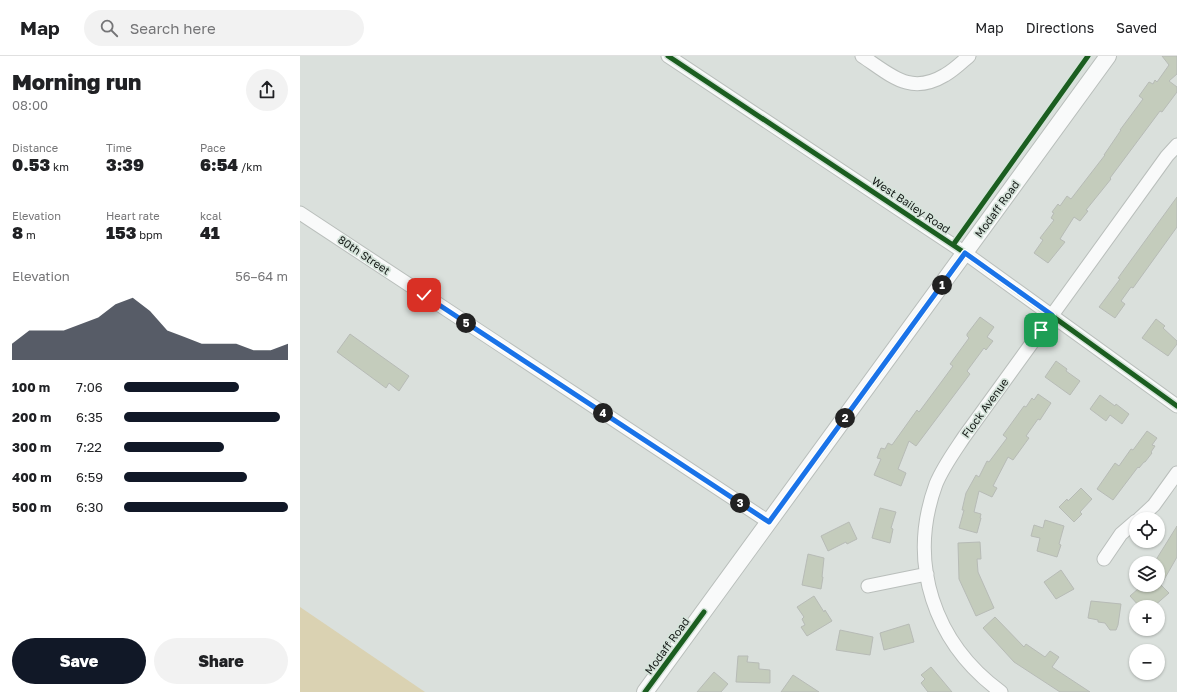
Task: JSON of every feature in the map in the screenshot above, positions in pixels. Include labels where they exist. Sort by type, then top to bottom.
[{"type":"street","name":"West Bailey Road","points":[[668,56],[965,253],[1177,406]]},
{"type":"street","points":[[862,56],[903,82],[918,85],[925,84],[947,75],[970,56]]},
{"type":"street","name":"Modaff Road","points":[[646,692],[1108,56]]},
{"type":"street","name":"Flock Avenue","points":[[1001,692],[985,680],[966,661],[951,640],[940,620],[933,602],[927,574],[925,539],[929,508],[937,483],[956,449],[1167,156],[1177,145]]},
{"type":"street","name":"80th Street","points":[[300,213],[769,522]]},
{"type":"street","points":[[1146,512],[1154,505],[1177,473]]},
{"type":"street","points":[[1104,558],[1121,534],[1129,527]]},
{"type":"street","points":[[868,586],[927,574]]},
{"type":"shaded area","points":[[300,607],[425,692],[300,692]]},
{"type":"building","points":[[1162,56],[1177,56],[1177,74],[1169,81],[1177,87],[1177,92],[1162,112],[1160,111],[1110,178],[1111,179],[1086,210],[1088,211],[1080,221],[1074,217],[1060,239],[1065,242],[1048,263],[1034,253],[1043,240],[1040,238],[1054,220],[1051,218],[1054,213],[1052,212],[1058,204],[1060,206],[1067,196],[1071,199],[1105,155],[1120,130],[1143,99],[1139,96],[1149,82],[1153,84],[1155,80],[1157,82],[1169,65]]},
{"type":"building","points":[[1177,197],[1177,227],[1133,288],[1131,287],[1121,301],[1125,304],[1115,318],[1099,307],[1120,279],[1118,278]]},
{"type":"building","points":[[980,317],[994,327],[987,337],[993,341],[986,350],[984,348],[967,371],[970,374],[916,446],[909,441],[898,469],[906,473],[901,486],[874,475],[881,459],[877,458],[881,448],[885,449],[888,443],[892,445],[917,410],[919,412],[953,366],[950,364],[969,338],[967,334]]},
{"type":"building","points":[[1156,319],[1165,326],[1163,328],[1177,341],[1177,344],[1168,356],[1142,338]]},
{"type":"building","points":[[350,334],[409,376],[399,391],[389,383],[386,388],[337,352]]},
{"type":"building","points":[[1056,361],[1067,369],[1066,371],[1080,381],[1070,395],[1045,377]]},
{"type":"building","points":[[1038,394],[1051,403],[1040,420],[1038,419],[1026,436],[1029,438],[1013,460],[1008,457],[993,486],[997,488],[992,497],[979,491],[974,512],[981,514],[977,533],[959,528],[964,510],[962,510],[966,493],[976,475],[979,477],[987,461],[989,462],[1007,438],[1003,435],[1024,406],[1026,407],[1032,398],[1034,400]]},
{"type":"building","points":[[1100,395],[1115,406],[1116,404],[1129,414],[1122,424],[1110,415],[1106,421],[1090,409]]},
{"type":"building","points":[[1147,431],[1157,438],[1152,445],[1155,446],[1151,452],[1152,453],[1139,468],[1138,467],[1113,500],[1097,489],[1115,463],[1119,466],[1131,449],[1133,450]]},
{"type":"building","points":[[1081,488],[1092,499],[1080,512],[1082,514],[1074,522],[1059,507],[1067,499],[1068,501]]},
{"type":"building","points":[[880,508],[896,512],[891,528],[893,529],[890,543],[872,538]]},
{"type":"building","points":[[1045,520],[1064,526],[1059,544],[1061,545],[1057,557],[1037,551],[1040,538],[1031,536],[1034,525],[1043,528]]},
{"type":"building","points":[[849,522],[857,539],[847,544],[846,542],[828,551],[821,536]]},
{"type":"building","points":[[1177,526],[1177,557],[1165,578],[1165,556],[1158,556],[1163,548],[1165,548],[1165,545]]},
{"type":"building","points":[[980,542],[981,559],[977,559],[978,572],[994,608],[976,616],[959,579],[958,543]]},
{"type":"building","points":[[808,554],[824,558],[821,589],[802,585]]},
{"type":"building","points":[[1061,570],[1074,589],[1056,599],[1044,582]]},
{"type":"building","points":[[1165,589],[1169,593],[1161,600],[1134,600],[1130,596],[1134,592],[1165,592]]},
{"type":"building","points":[[814,596],[824,612],[825,610],[832,621],[807,636],[801,627],[805,625],[802,619],[804,617],[797,607]]},
{"type":"building","points":[[1091,601],[1121,604],[1116,630],[1110,630],[1105,623],[1088,618]]},
{"type":"building","points":[[995,617],[1024,647],[1026,644],[1045,657],[1050,651],[1059,657],[1052,667],[1090,692],[1060,692],[1014,662],[983,628]]},
{"type":"building","points":[[909,624],[914,642],[884,650],[880,633]]},
{"type":"building","points":[[840,630],[873,637],[870,655],[836,650]]},
{"type":"building","points":[[738,656],[748,656],[747,662],[759,663],[759,669],[770,670],[770,683],[736,682]]},
{"type":"building","points":[[931,667],[952,692],[928,692],[921,683],[925,679],[921,675]]},
{"type":"building","points":[[714,672],[728,684],[721,692],[697,692]]},
{"type":"building","points":[[793,675],[819,692],[781,692]]},
{"type":"cycle path","points":[[668,56],[965,253],[1177,406]]},
{"type":"cycle path","points":[[953,245],[1088,56]]},
{"type":"cycle path","points":[[813,462],[965,253]]},
{"type":"cycle path","points":[[645,692],[704,612]]},
{"type":"route","points":[[424,295],[769,522],[965,253],[1052,315],[1041,330]]}]
